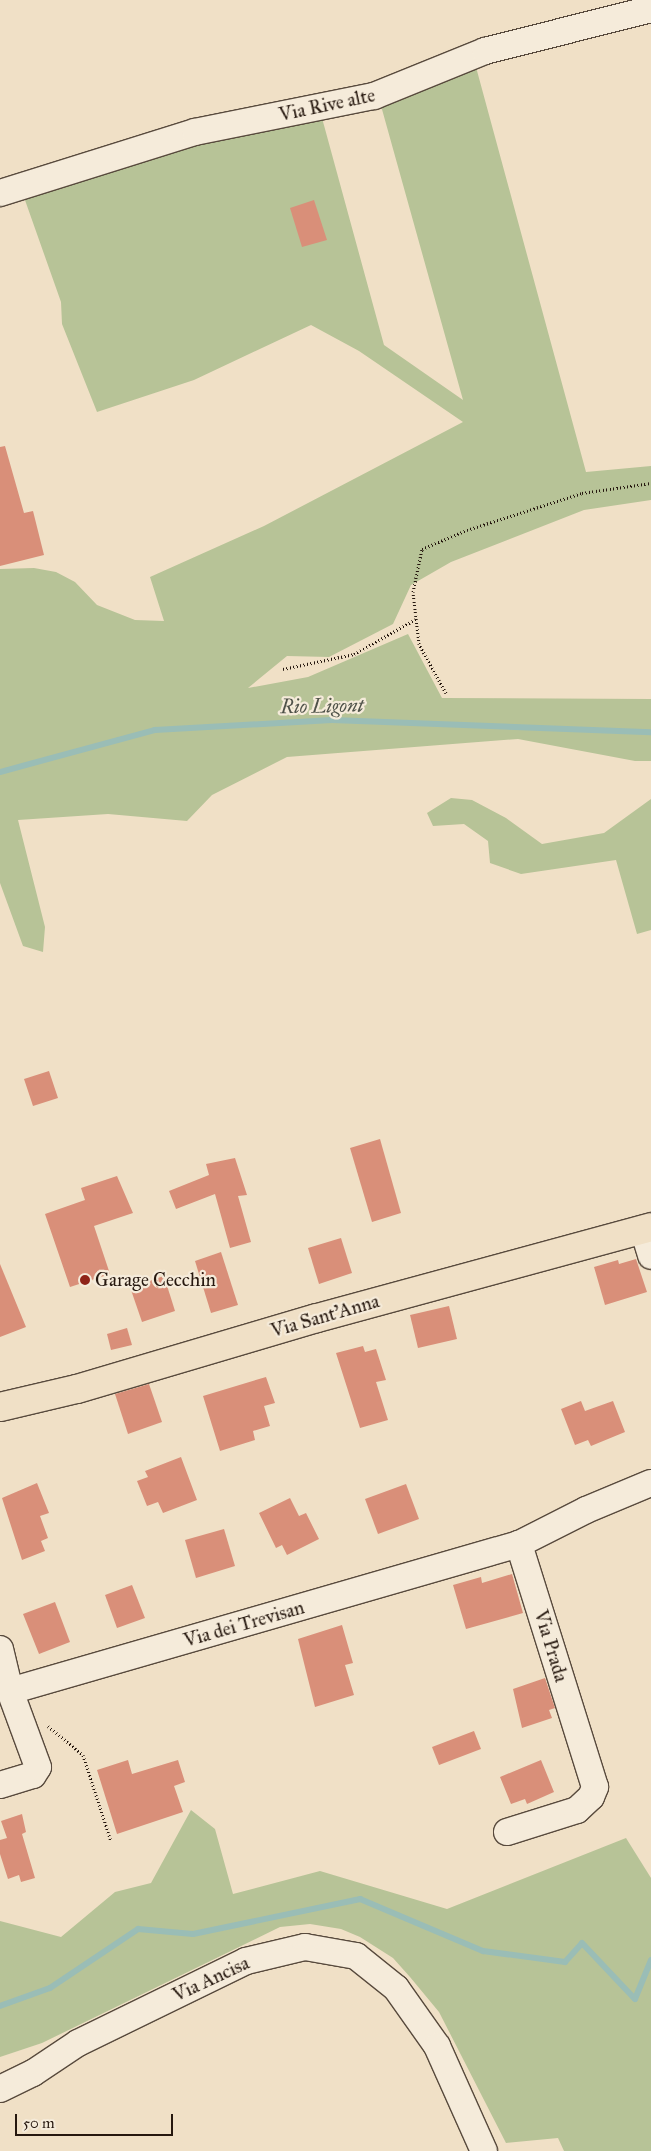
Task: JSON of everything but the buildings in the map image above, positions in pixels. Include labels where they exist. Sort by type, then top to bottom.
[{"type":"main road","name":"Via Sant'Anna","points":[[0,1407],[77,1388],[317,1318],[647,1228]]},
{"type":"street","name":"Via Rive alte","points":[[0,193],[195,132],[374,96],[485,51],[651,9]]},
{"type":"street","points":[[647,1228],[651,1256]]},
{"type":"street","points":[[519,1544],[586,1510],[651,1483]]},
{"type":"street","name":"Via dei Trevisan","points":[[8,1690],[519,1544]]},
{"type":"street","name":"Via Prada","points":[[507,1832],[578,1810],[591,1797],[595,1787],[519,1544]]},
{"type":"street","points":[[0,1650],[8,1690],[38,1767],[34,1775],[0,1785]]},
{"type":"street","name":"Via Ancisa","points":[[0,2089],[33,2073],[78,2043],[246,1961],[305,1947],[356,1956],[396,1988],[437,2046],[484,2151]]},
{"type":"path","points":[[446,693],[419,644],[413,592],[422,549],[467,530],[582,493],[651,483]]},
{"type":"path","points":[[283,670],[354,654],[416,619]]},
{"type":"path","points":[[8,1690],[83,1755],[111,1841]]},
{"type":"green space","points":[[473,56],[586,472],[651,466],[651,500],[584,510],[451,562],[411,585],[393,624],[329,657],[287,656],[248,688],[308,677],[408,634],[442,698],[651,699],[651,761],[635,761],[518,739],[287,757],[212,795],[187,821],[108,814],[18,820],[45,927],[43,952],[23,946],[0,883],[0,569],[34,568],[56,572],[75,582],[97,605],[135,620],[164,621],[150,577],[264,526],[463,422],[359,351],[311,325],[194,380],[97,412],[62,324],[61,302],[20,186],[319,107],[384,345],[463,400],[378,95]]},
{"type":"green space","points":[[451,798],[472,800],[506,818],[542,844],[604,833],[651,799],[651,930],[637,934],[616,860],[521,874],[490,863],[488,841],[464,824],[433,826],[427,813]]},
{"type":"green space","points":[[191,1810],[215,1829],[233,1894],[320,1871],[447,1909],[626,1838],[651,1878],[651,2151],[564,2151],[558,2138],[506,2143],[439,2012],[393,1958],[360,1937],[341,1929],[310,1924],[280,1927],[42,2043],[0,2057],[0,1921],[61,1937],[115,1892],[151,1883]]},
{"type":"waterway","name":"Rio Ligont","points":[[0,772],[155,730],[332,720],[651,732]]},
{"type":"waterway","points":[[0,2006],[50,1988],[138,1929],[193,1934],[360,1899],[483,1951],[565,1962],[582,1943],[635,1999],[651,1960]]},
{"type":"place","name":"Garage Cecchin","points":[[85,1280]]}]
